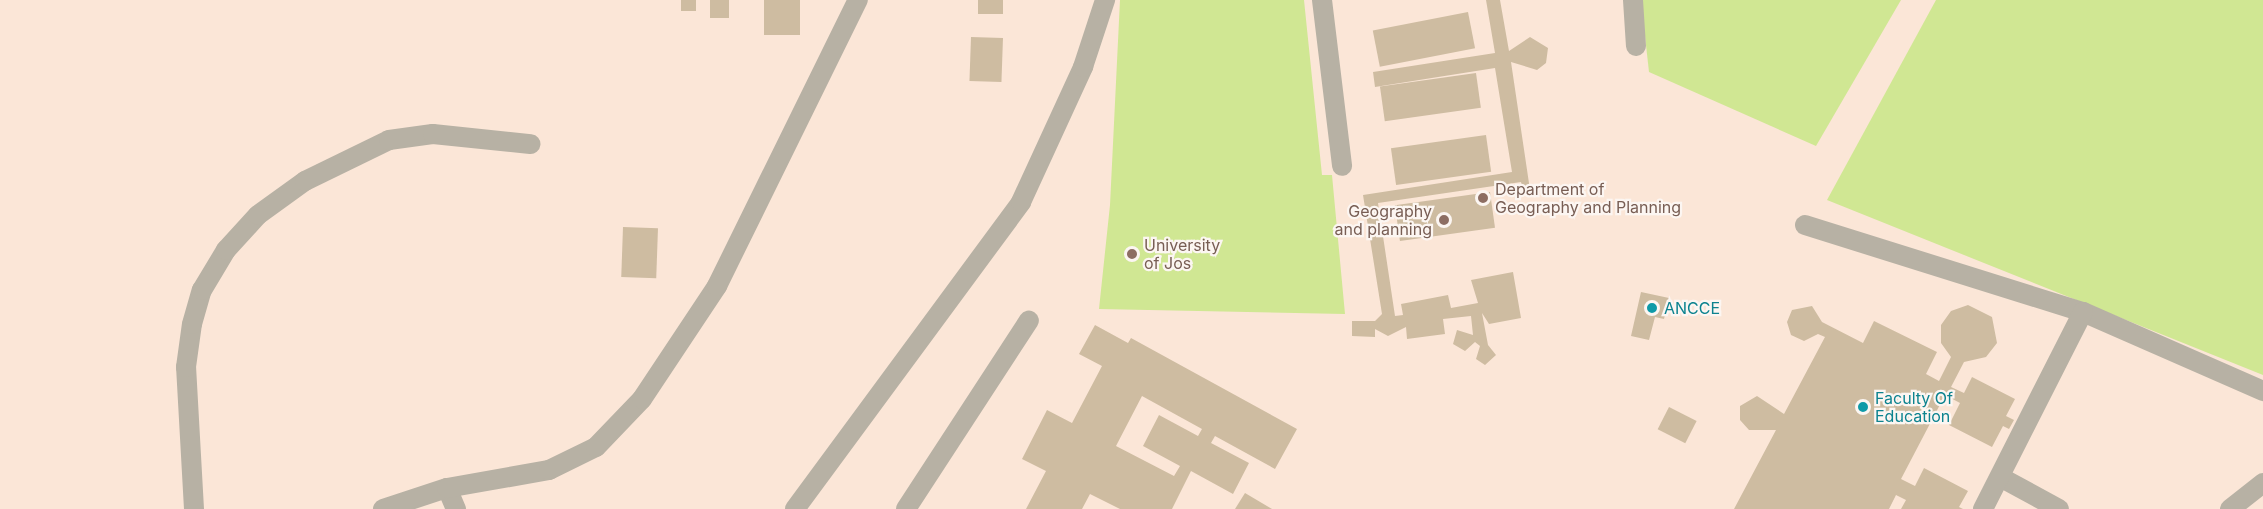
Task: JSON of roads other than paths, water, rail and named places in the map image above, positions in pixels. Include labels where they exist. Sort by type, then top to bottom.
[{"type":"street","points":[[383,509],[447,488],[549,470],[596,447],[642,399],[717,286],[858,0]]},
{"type":"street","points":[[795,509],[1021,202],[1083,67],[1105,0]]},
{"type":"street","points":[[1322,0],[1342,166]]},
{"type":"street","points":[[1633,0],[1636,46]]},
{"type":"street","points":[[194,509],[186,367],[192,324],[202,290],[226,250],[258,215],[305,181],[389,140],[433,135],[530,144]]},
{"type":"street","points":[[1804,225],[2083,312],[2263,391]]},
{"type":"street","points":[[1983,509],[2083,312]]},
{"type":"street","points":[[906,509],[1029,320]]},
{"type":"street","points":[[2000,477],[2059,509]]},
{"type":"street","points":[[2230,509],[2263,483]]},
{"type":"street","points":[[447,488],[456,509]]},
{"type":"place","name":"Department of Geography and Planning","points":[[1483,198]]},
{"type":"place","name":"Geography and planning","points":[[1444,220]]},
{"type":"place","name":"University of Jos","points":[[1132,254]]},
{"type":"place","name":"ANCCE","points":[[1652,308]]},
{"type":"place","name":"Faculty Of Education","points":[[1863,407]]}]
